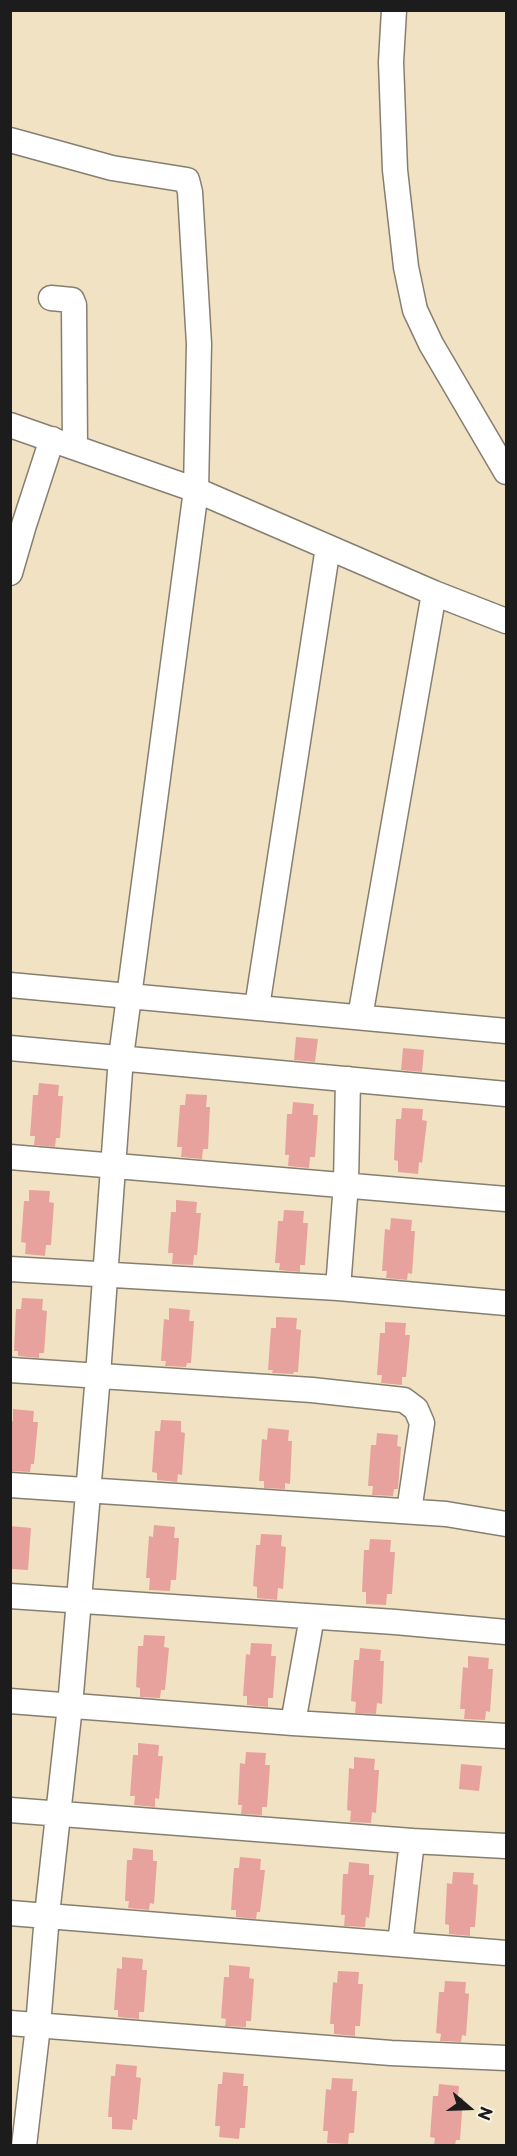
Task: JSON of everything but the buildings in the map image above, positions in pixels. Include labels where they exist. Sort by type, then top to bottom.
[{"type":"street","points":[[394,10],[391,62],[395,170],[406,267],[415,310],[431,344],[507,472]]},
{"type":"street","points":[[10,140],[112,168],[187,180],[190,192],[199,344],[196,490],[121,1057],[98,1375],[70,1706],[46,1915],[39,2026],[24,2145]]},
{"type":"street","points":[[10,573],[24,525],[63,443],[74,305],[72,300],[51,298]]},
{"type":"street","points":[[10,425],[196,490],[434,593],[507,621]]},
{"type":"street","points":[[256,1007],[328,547]]},
{"type":"street","points":[[360,1017],[434,593]]},
{"type":"street","points":[[10,985],[507,1031]]},
{"type":"street","points":[[10,1048],[507,1094]]},
{"type":"street","points":[[338,1288],[346,1184],[348,1080]]},
{"type":"street","points":[[10,1157],[507,1198]]},
{"type":"street","points":[[10,1269],[338,1288],[507,1303]]},
{"type":"street","points":[[10,1370],[312,1390],[404,1400],[416,1409],[422,1423],[409,1511]]},
{"type":"street","points":[[10,1485],[409,1511],[446,1514],[507,1524]]},
{"type":"street","points":[[10,1596],[507,1632]]},
{"type":"street","points":[[292,1723],[312,1617]]},
{"type":"street","points":[[10,1701],[292,1723],[507,1736]]},
{"type":"street","points":[[10,1810],[412,1841],[507,1846]]},
{"type":"street","points":[[400,1944],[412,1841]]},
{"type":"street","points":[[10,1913],[507,1953]]},
{"type":"street","points":[[10,2023],[391,2052],[507,2058]]}]
